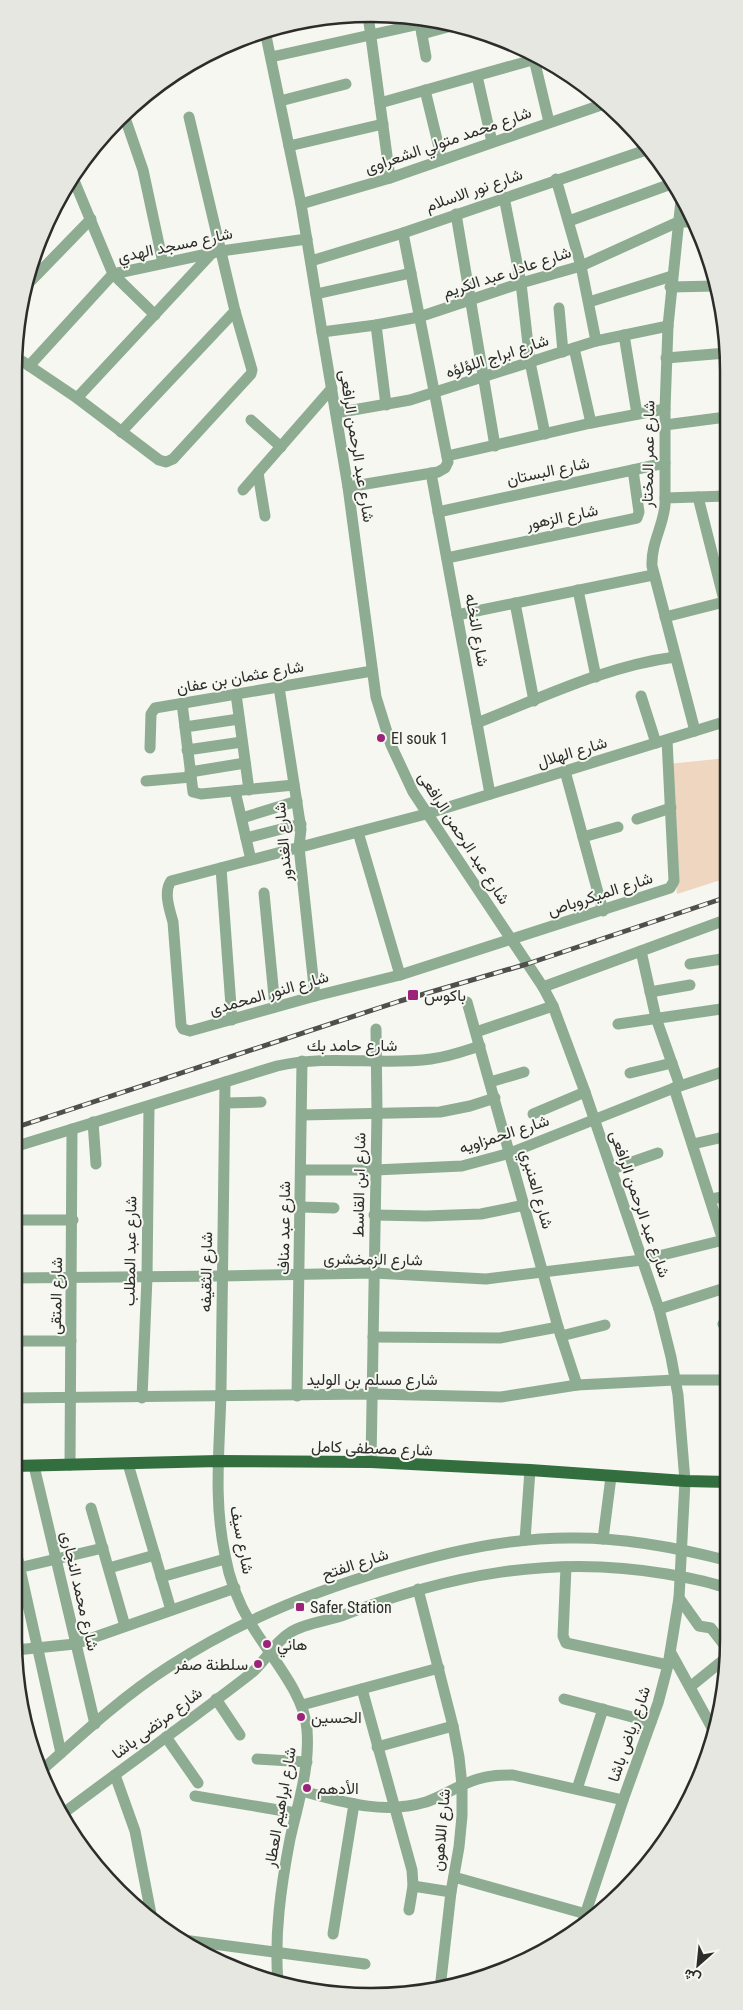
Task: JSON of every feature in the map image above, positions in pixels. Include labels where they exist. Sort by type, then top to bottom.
[{"type":"main road","name":"شارع مصطفى كامل","points":[[22,1466],[218,1462],[371,1462],[720,1482]]},
{"type":"street","points":[[369,22],[390,178]]},
{"type":"street","points":[[271,57],[420,26],[426,57]]},
{"type":"street","name":"شارع عبد الرحمن الرافعى","points":[[267,39],[311,261],[348,487],[372,671],[381,713],[401,769],[426,814],[543,987],[553,1006],[585,1092],[659,1309],[675,1380],[685,1481],[683,1550]]},
{"type":"street","points":[[380,103],[530,60]]},
{"type":"street","points":[[536,64],[549,122]]},
{"type":"street","points":[[477,76],[492,142]]},
{"type":"street","points":[[280,101],[346,84]]},
{"type":"street","points":[[426,90],[442,160]]},
{"type":"street","name":"شارع محمد متولي الشعراوى","points":[[301,204],[390,178],[597,105]]},
{"type":"street","points":[[22,361],[77,398],[159,460],[166,462],[173,459],[251,374],[252,370],[216,252],[189,117]]},
{"type":"street","points":[[127,123],[143,170],[163,263]]},
{"type":"street","points":[[289,146],[383,124]]},
{"type":"street","name":"شارع نور الاسلام","points":[[311,261],[403,233],[641,150]]},
{"type":"street","points":[[556,179],[581,266],[596,342]]},
{"type":"street","points":[[76,185],[113,274],[155,315]]},
{"type":"street","points":[[569,222],[667,186]]},
{"type":"street","points":[[504,197],[520,283],[530,362],[546,434]]},
{"type":"street","name":"شارع عمر المختار","points":[[680,208],[671,281],[666,358],[665,498],[663,518],[652,548],[653,575],[695,731]]},
{"type":"street","points":[[456,214],[495,446]]},
{"type":"street","points":[[36,276],[91,219]]},
{"type":"street","name":"شارع عادل عبد الكريم","points":[[322,332],[419,317],[520,283],[581,266],[678,222],[687,222]]},
{"type":"street","points":[[348,487],[432,473],[446,468],[447,456],[403,233]]},
{"type":"street","name":"شارع مسجد الهدي","points":[[29,366],[113,274],[216,252],[307,238]]},
{"type":"street","points":[[77,398],[216,252]]},
{"type":"street","points":[[316,294],[411,273]]},
{"type":"street","points":[[589,302],[671,281],[710,285]]},
{"type":"street","points":[[559,308],[568,350],[591,423]]},
{"type":"street","points":[[121,432],[235,311]]},
{"type":"street","points":[[376,325],[386,404]]},
{"type":"street","name":"شارع ابراج اللؤلؤه","points":[[336,413],[434,393],[568,350],[624,335],[668,326]]},
{"type":"street","points":[[624,335],[637,414]]},
{"type":"street","points":[[666,358],[720,354]]},
{"type":"street","points":[[243,490],[332,388]]},
{"type":"street","points":[[447,456],[591,423],[665,409]]},
{"type":"street","points":[[665,425],[720,419]]},
{"type":"street","points":[[251,420],[281,447]]},
{"type":"street","name":"شارع البستان","points":[[438,512],[665,463]]},
{"type":"street","name":"شارع الزهور","points":[[447,558],[637,518],[639,512],[633,470]]},
{"type":"street","points":[[258,473],[265,516]]},
{"type":"street","name":"شارع النخله","points":[[432,473],[490,794]]},
{"type":"street","points":[[665,498],[720,496]]},
{"type":"street","points":[[698,497],[720,583]]},
{"type":"street","points":[[457,615],[653,575]]},
{"type":"street","points":[[578,590],[596,677]]},
{"type":"street","points":[[515,603],[534,701]]},
{"type":"street","points":[[665,617],[720,608]]},
{"type":"street","points":[[477,724],[627,666],[675,657]]},
{"type":"street","name":"شارع عثمان بن عفان","points":[[150,748],[151,714],[155,708],[372,671]]},
{"type":"street","name":"شارع الغندور","points":[[279,687],[301,824],[299,847],[315,996]]},
{"type":"street","points":[[236,694],[248,790]]},
{"type":"street","name":"شارع الميكروباص","points":[[511,940],[672,887],[674,881],[671,808],[661,742],[641,696]]},
{"type":"street","points":[[182,703],[193,792],[236,791],[294,786]]},
{"type":"street","points":[[185,726],[239,718]]},
{"type":"street","name":"شارع الهلال","points":[[174,880],[426,814],[720,723]]},
{"type":"street","points":[[187,750],[242,742]]},
{"type":"street","points":[[146,781],[245,763]]},
{"type":"street","points":[[565,771],[603,911]]},
{"type":"street","points":[[236,791],[252,860]]},
{"type":"street","points":[[242,818],[297,801]]},
{"type":"street","points":[[637,819],[671,808]]},
{"type":"street","points":[[246,838],[301,824]]},
{"type":"street","points":[[584,837],[618,827]]},
{"type":"street","points":[[358,832],[400,975]]},
{"type":"street","points":[[221,868],[232,1020]]},
{"type":"street","name":"شارع النور المحمدى","points":[[174,880],[170,881],[168,889],[169,911],[173,922],[181,1025],[187,1032],[315,996],[400,975],[511,940]]},
{"type":"street","points":[[264,893],[275,1007]]},
{"type":"street","points":[[543,987],[720,923]]},
{"type":"street","points":[[641,951],[656,1018],[672,1063],[677,1087],[710,1200],[720,1224]]},
{"type":"street","points":[[690,964],[720,959]]},
{"type":"street","points":[[650,992],[690,985]]},
{"type":"street","name":"شارع العنبري","points":[[467,1002],[560,1332],[577,1385]]},
{"type":"street","points":[[476,1032],[553,1006]]},
{"type":"street","points":[[618,1024],[720,1009]]},
{"type":"street","name":"شارع ابن القاسط","points":[[371,1462],[377,1114],[376,1029]]},
{"type":"street","name":"شارع حامد بك","points":[[22,1145],[277,1066],[302,1061],[432,1059],[458,1054],[480,1046]]},
{"type":"street","name":"شارع عبد مناف","points":[[297,1396],[302,1170],[302,1061]]},
{"type":"street","points":[[630,1073],[672,1063]]},
{"type":"street","points":[[490,1082],[524,1072]]},
{"type":"street","name":"شارع الحمزاويه","points":[[302,1170],[375,1170],[462,1166],[510,1153],[677,1087],[720,1073]]},
{"type":"street","name":"شارع الثقيفه","points":[[218,1462],[221,1397],[225,1082]]},
{"type":"street","points":[[533,1114],[585,1092]]},
{"type":"street","points":[[302,1114],[440,1112],[495,1098]]},
{"type":"street","points":[[225,1103],[260,1102]]},
{"type":"street","name":"شارع عبد المطلب","points":[[142,1398],[147,1277],[149,1106]]},
{"type":"street","points":[[93,1122],[96,1164]]},
{"type":"street","name":"شارع المتقى","points":[[70,1465],[72,1129]]},
{"type":"street","points":[[693,1144],[720,1138]]},
{"type":"street","points":[[612,1169],[658,1154]]},
{"type":"street","points":[[710,1200],[720,1198]]},
{"type":"street","points":[[374,1215],[451,1216],[481,1214],[525,1206]]},
{"type":"street","points":[[301,1207],[334,1208]]},
{"type":"street","points":[[22,1220],[72,1220]]},
{"type":"street","name":"شارع الزمخشرى","points":[[22,1278],[374,1273],[486,1279],[642,1260],[720,1240]]},
{"type":"street","points":[[659,1309],[720,1290]]},
{"type":"street","points":[[373,1337],[500,1338],[560,1332],[605,1324]]},
{"type":"street","points":[[22,1341],[71,1341]]},
{"type":"street","name":"شارع مسلم بن الوليد","points":[[22,1398],[372,1394],[501,1397],[577,1385],[675,1380],[720,1380]]},
{"type":"street","name":"شارع سيف","points":[[218,1462],[217,1495],[225,1559],[250,1622]]},
{"type":"street","points":[[128,1464],[171,1610]]},
{"type":"street","name":"شارع محمد النجارى","points":[[34,1466],[95,1724]]},
{"type":"street","points":[[525,1540],[530,1470]]},
{"type":"street","points":[[603,1539],[611,1477]]},
{"type":"street","points":[[91,1508],[125,1626]]},
{"type":"street","name":"شارع الفتح","points":[[46,1765],[132,1692],[170,1666],[209,1643],[250,1622],[311,1595],[386,1570],[451,1552],[525,1540],[560,1538],[603,1539],[654,1545],[720,1559]]},
{"type":"street","points":[[22,1568],[103,1548]]},
{"type":"street","name":"شارع رياض باشا","points":[[586,1914],[651,1722],[668,1665],[679,1598],[683,1550]]},
{"type":"street","points":[[109,1568],[155,1555]]},
{"type":"street","points":[[162,1577],[225,1559]]},
{"type":"street","points":[[566,1567],[563,1636],[566,1642],[668,1665]]},
{"type":"street","points":[[269,1653],[285,1636],[294,1631],[418,1589],[475,1575],[566,1567],[622,1568],[681,1577],[720,1587]]},
{"type":"street","points":[[22,1588],[38,1648],[61,1753]]},
{"type":"street","points":[[22,1649],[76,1644],[235,1588]]},
{"type":"street","name":"شارع اللاهون","points":[[418,1589],[460,1757],[462,1785],[462,1816],[441,1981]]},
{"type":"street","points":[[679,1598],[699,1626],[711,1628],[720,1640]]},
{"type":"street","name":"شارع ابراهيم العطار","points":[[250,1622],[302,1705],[307,1727],[307,1762],[282,1888],[277,1951],[278,1975]]},
{"type":"street","name":"شارع مرتضى باشا","points":[[67,1810],[255,1671],[269,1653]]},
{"type":"street","points":[[671,1653],[710,1724]]},
{"type":"street","points":[[690,1686],[720,1663]]},
{"type":"street","points":[[302,1705],[439,1668]]},
{"type":"street","points":[[362,1689],[376,1747],[410,1862],[413,1886],[409,1910]]},
{"type":"street","points":[[216,1699],[240,1734]]},
{"type":"street","points":[[564,1699],[651,1722]]},
{"type":"street","points":[[577,1788],[603,1709]]},
{"type":"street","points":[[376,1747],[453,1726]]},
{"type":"street","points":[[166,1737],[198,1782]]},
{"type":"street","points":[[257,1759],[307,1762]]},
{"type":"street","points":[[115,1775],[135,1831],[150,1908]]},
{"type":"street","points":[[302,1791],[367,1807],[394,1808],[428,1801],[478,1778],[495,1775],[513,1775],[577,1788],[623,1800]]},
{"type":"street","points":[[196,1796],[296,1813]]},
{"type":"street","points":[[333,1934],[354,1804]]},
{"type":"street","points":[[454,1877],[580,1918]]},
{"type":"street","points":[[413,1886],[451,1892]]},
{"type":"street","points":[[198,1942],[365,1964]]},
{"type":"shaded area","points":[[720,759],[720,880],[677,894],[668,764]]},
{"type":"railway","points":[[22,1125],[400,1001],[527,964],[720,899]]},
{"type":"place","name":"El souk 1","points":[[381,738]]},
{"type":"place","name":"باكوس","points":[[413,995]]},
{"type":"place","name":"Safer Station","points":[[300,1607]]},
{"type":"place","name":"هاني","points":[[267,1644]]},
{"type":"place","name":"سلطنة صفر","points":[[258,1664]]},
{"type":"place","name":"الحسين","points":[[301,1717]]},
{"type":"place","name":"الأدهم","points":[[307,1788]]}]
